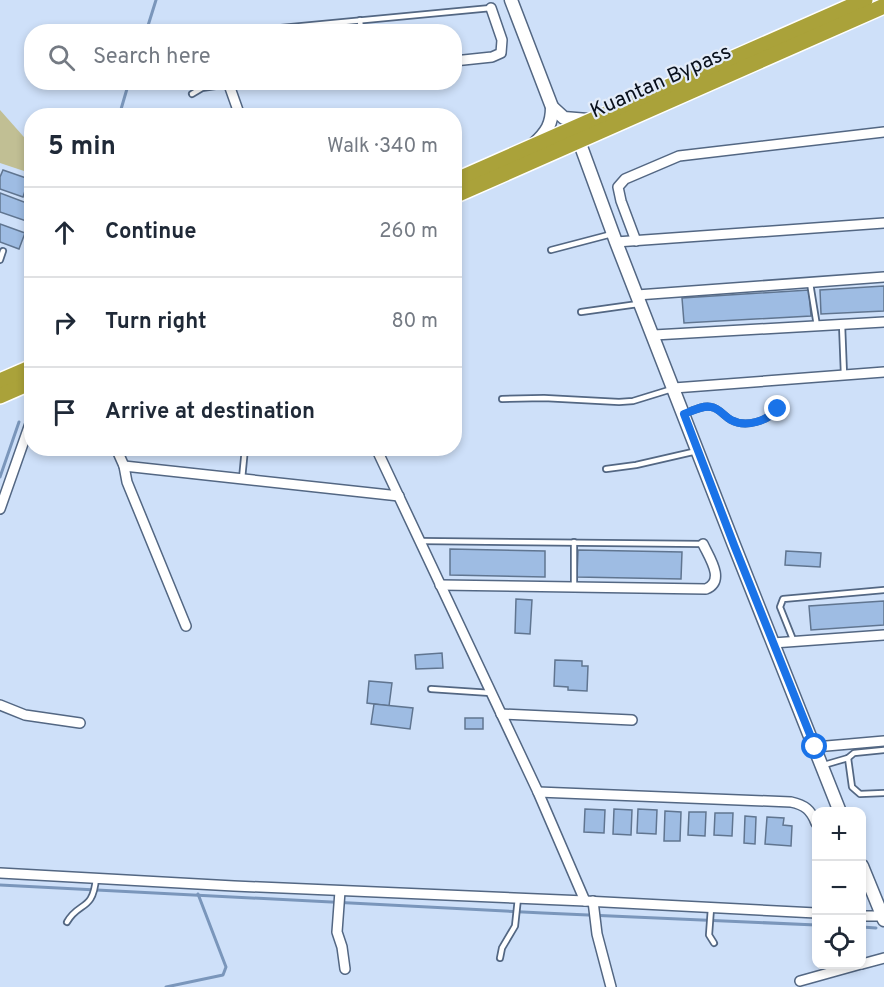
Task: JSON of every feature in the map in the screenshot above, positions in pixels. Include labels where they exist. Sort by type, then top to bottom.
[{"type":"highway","name":"Kuantan Bypass","points":[[462,177],[865,0]]},
{"type":"highway","name":"Kuantan Bypass","points":[[462,192],[884,6]]},
{"type":"highway","points":[[0,381],[24,371]]},
{"type":"highway","points":[[0,396],[24,386]]},
{"type":"street","points":[[511,0],[552,107],[551,123],[547,130],[528,148]]},
{"type":"street","points":[[462,60],[492,57],[501,53],[502,40],[491,8]]},
{"type":"street","points":[[231,90],[237,108]]},
{"type":"street","points":[[552,107],[564,118],[579,121],[592,120]]},
{"type":"street","points":[[636,241],[618,187],[625,179],[679,156],[884,132]]},
{"type":"street","points":[[579,141],[636,302],[654,335],[838,807]]},
{"type":"street","points":[[615,238],[636,241],[884,223]]},
{"type":"street","points":[[636,302],[884,277]]},
{"type":"street","points":[[654,335],[884,322]]},
{"type":"street","points":[[674,388],[884,372]]},
{"type":"street","points":[[0,509],[24,441]]},
{"type":"street","points":[[120,456],[128,482],[186,626]]},
{"type":"street","points":[[380,456],[589,901],[611,987]]},
{"type":"street","points":[[124,466],[399,496]]},
{"type":"street","points":[[440,585],[706,589],[714,584],[716,574],[703,544]]},
{"type":"street","points":[[773,643],[884,635]]},
{"type":"street","points":[[0,705],[25,715],[80,723]]},
{"type":"street","points":[[501,714],[633,720]]},
{"type":"street","points":[[815,747],[884,741]]},
{"type":"street","points":[[538,792],[791,802],[802,804],[812,814]]},
{"type":"street","points":[[0,873],[96,882],[340,891],[518,902],[589,901],[812,913]]},
{"type":"street","points":[[866,878],[883,918],[866,916]]},
{"type":"street","points":[[340,891],[337,932],[345,969]]},
{"type":"street","points":[[866,963],[884,958]]},
{"type":"street","points":[[800,981],[843,969]]},
{"type":"lane","points":[[319,24],[491,8]]},
{"type":"lane","points":[[360,20],[360,24]]},
{"type":"lane","points":[[192,94],[199,90]]},
{"type":"lane","points":[[551,250],[615,238]]},
{"type":"lane","points":[[0,260],[3,251]]},
{"type":"lane","points":[[810,283],[817,326]]},
{"type":"lane","points":[[581,312],[636,302]]},
{"type":"lane","points":[[842,324],[844,375]]},
{"type":"lane","points":[[502,399],[544,398],[619,402],[633,401],[674,388]]},
{"type":"lane","points":[[684,414],[704,407],[712,407],[733,421],[747,423],[767,418],[778,409]]},
{"type":"lane","points":[[606,469],[636,465],[698,451]]},
{"type":"lane","points":[[242,479],[244,456]]},
{"type":"lane","points":[[420,541],[703,544]]},
{"type":"lane","points":[[574,543],[574,587]]},
{"type":"lane","points":[[794,642],[780,607],[783,599],[884,590]]},
{"type":"lane","points":[[431,689],[491,693]]},
{"type":"lane","points":[[823,766],[848,758],[854,753],[884,750]]},
{"type":"lane","points":[[848,758],[852,787],[860,794],[884,793]]},
{"type":"lane","points":[[68,922],[70,917],[90,901],[94,895],[96,882]]},
{"type":"lane","points":[[500,958],[502,948],[515,926],[518,902]]},
{"type":"lane","points":[[711,908],[709,935],[714,943]]},
{"type":"shaded area","points":[[0,110],[24,137],[24,171],[0,163]]},
{"type":"building","points":[[3,170],[24,177],[23,197],[0,189],[0,177]]},
{"type":"building","points":[[0,193],[24,202],[24,220],[0,212]]},
{"type":"building","points":[[0,224],[24,233],[19,249],[0,242]]},
{"type":"building","points":[[884,286],[884,311],[821,314],[820,290]]},
{"type":"building","points":[[809,290],[811,316],[684,323],[682,298]]},
{"type":"building","points":[[450,549],[545,551],[545,577],[450,575]]},
{"type":"building","points":[[578,550],[682,552],[681,579],[577,577]]},
{"type":"building","points":[[786,551],[821,553],[820,567],[785,565]]},
{"type":"building","points":[[516,599],[532,600],[530,634],[515,633]]},
{"type":"building","points":[[884,601],[884,625],[811,630],[809,606]]},
{"type":"building","points":[[442,653],[443,668],[416,669],[415,655]]},
{"type":"building","points":[[555,660],[582,661],[582,666],[588,666],[587,691],[568,690],[568,687],[554,686]]},
{"type":"building","points":[[369,681],[392,683],[389,706],[367,703]]},
{"type":"building","points":[[374,704],[413,708],[410,729],[371,724]]},
{"type":"building","points":[[465,718],[483,718],[483,729],[465,729]]},
{"type":"building","points":[[585,809],[605,810],[604,833],[584,832]]},
{"type":"building","points":[[614,809],[632,810],[631,835],[613,834]]},
{"type":"building","points":[[638,809],[657,810],[656,834],[637,833]]},
{"type":"building","points":[[665,811],[681,812],[680,841],[664,841]]},
{"type":"building","points":[[689,812],[706,812],[705,836],[688,835]]},
{"type":"building","points":[[715,813],[733,813],[732,836],[714,835]]},
{"type":"building","points":[[745,816],[756,817],[755,844],[744,843]]},
{"type":"building","points":[[767,817],[784,818],[783,825],[792,826],[791,846],[765,844]]},
{"type":"waterway","points":[[148,24],[156,0]]},
{"type":"waterway","points":[[121,108],[127,90]]},
{"type":"waterway","points":[[0,477],[19,422]]},
{"type":"waterway","points":[[0,885],[812,925]]},
{"type":"waterway","points":[[166,987],[223,975],[226,967],[198,894]]},
{"type":"waterway","points":[[866,927],[876,928]]},
{"type":"route","points":[[778,409],[767,418],[747,423],[733,421],[708,406],[684,414],[815,747]]}]
